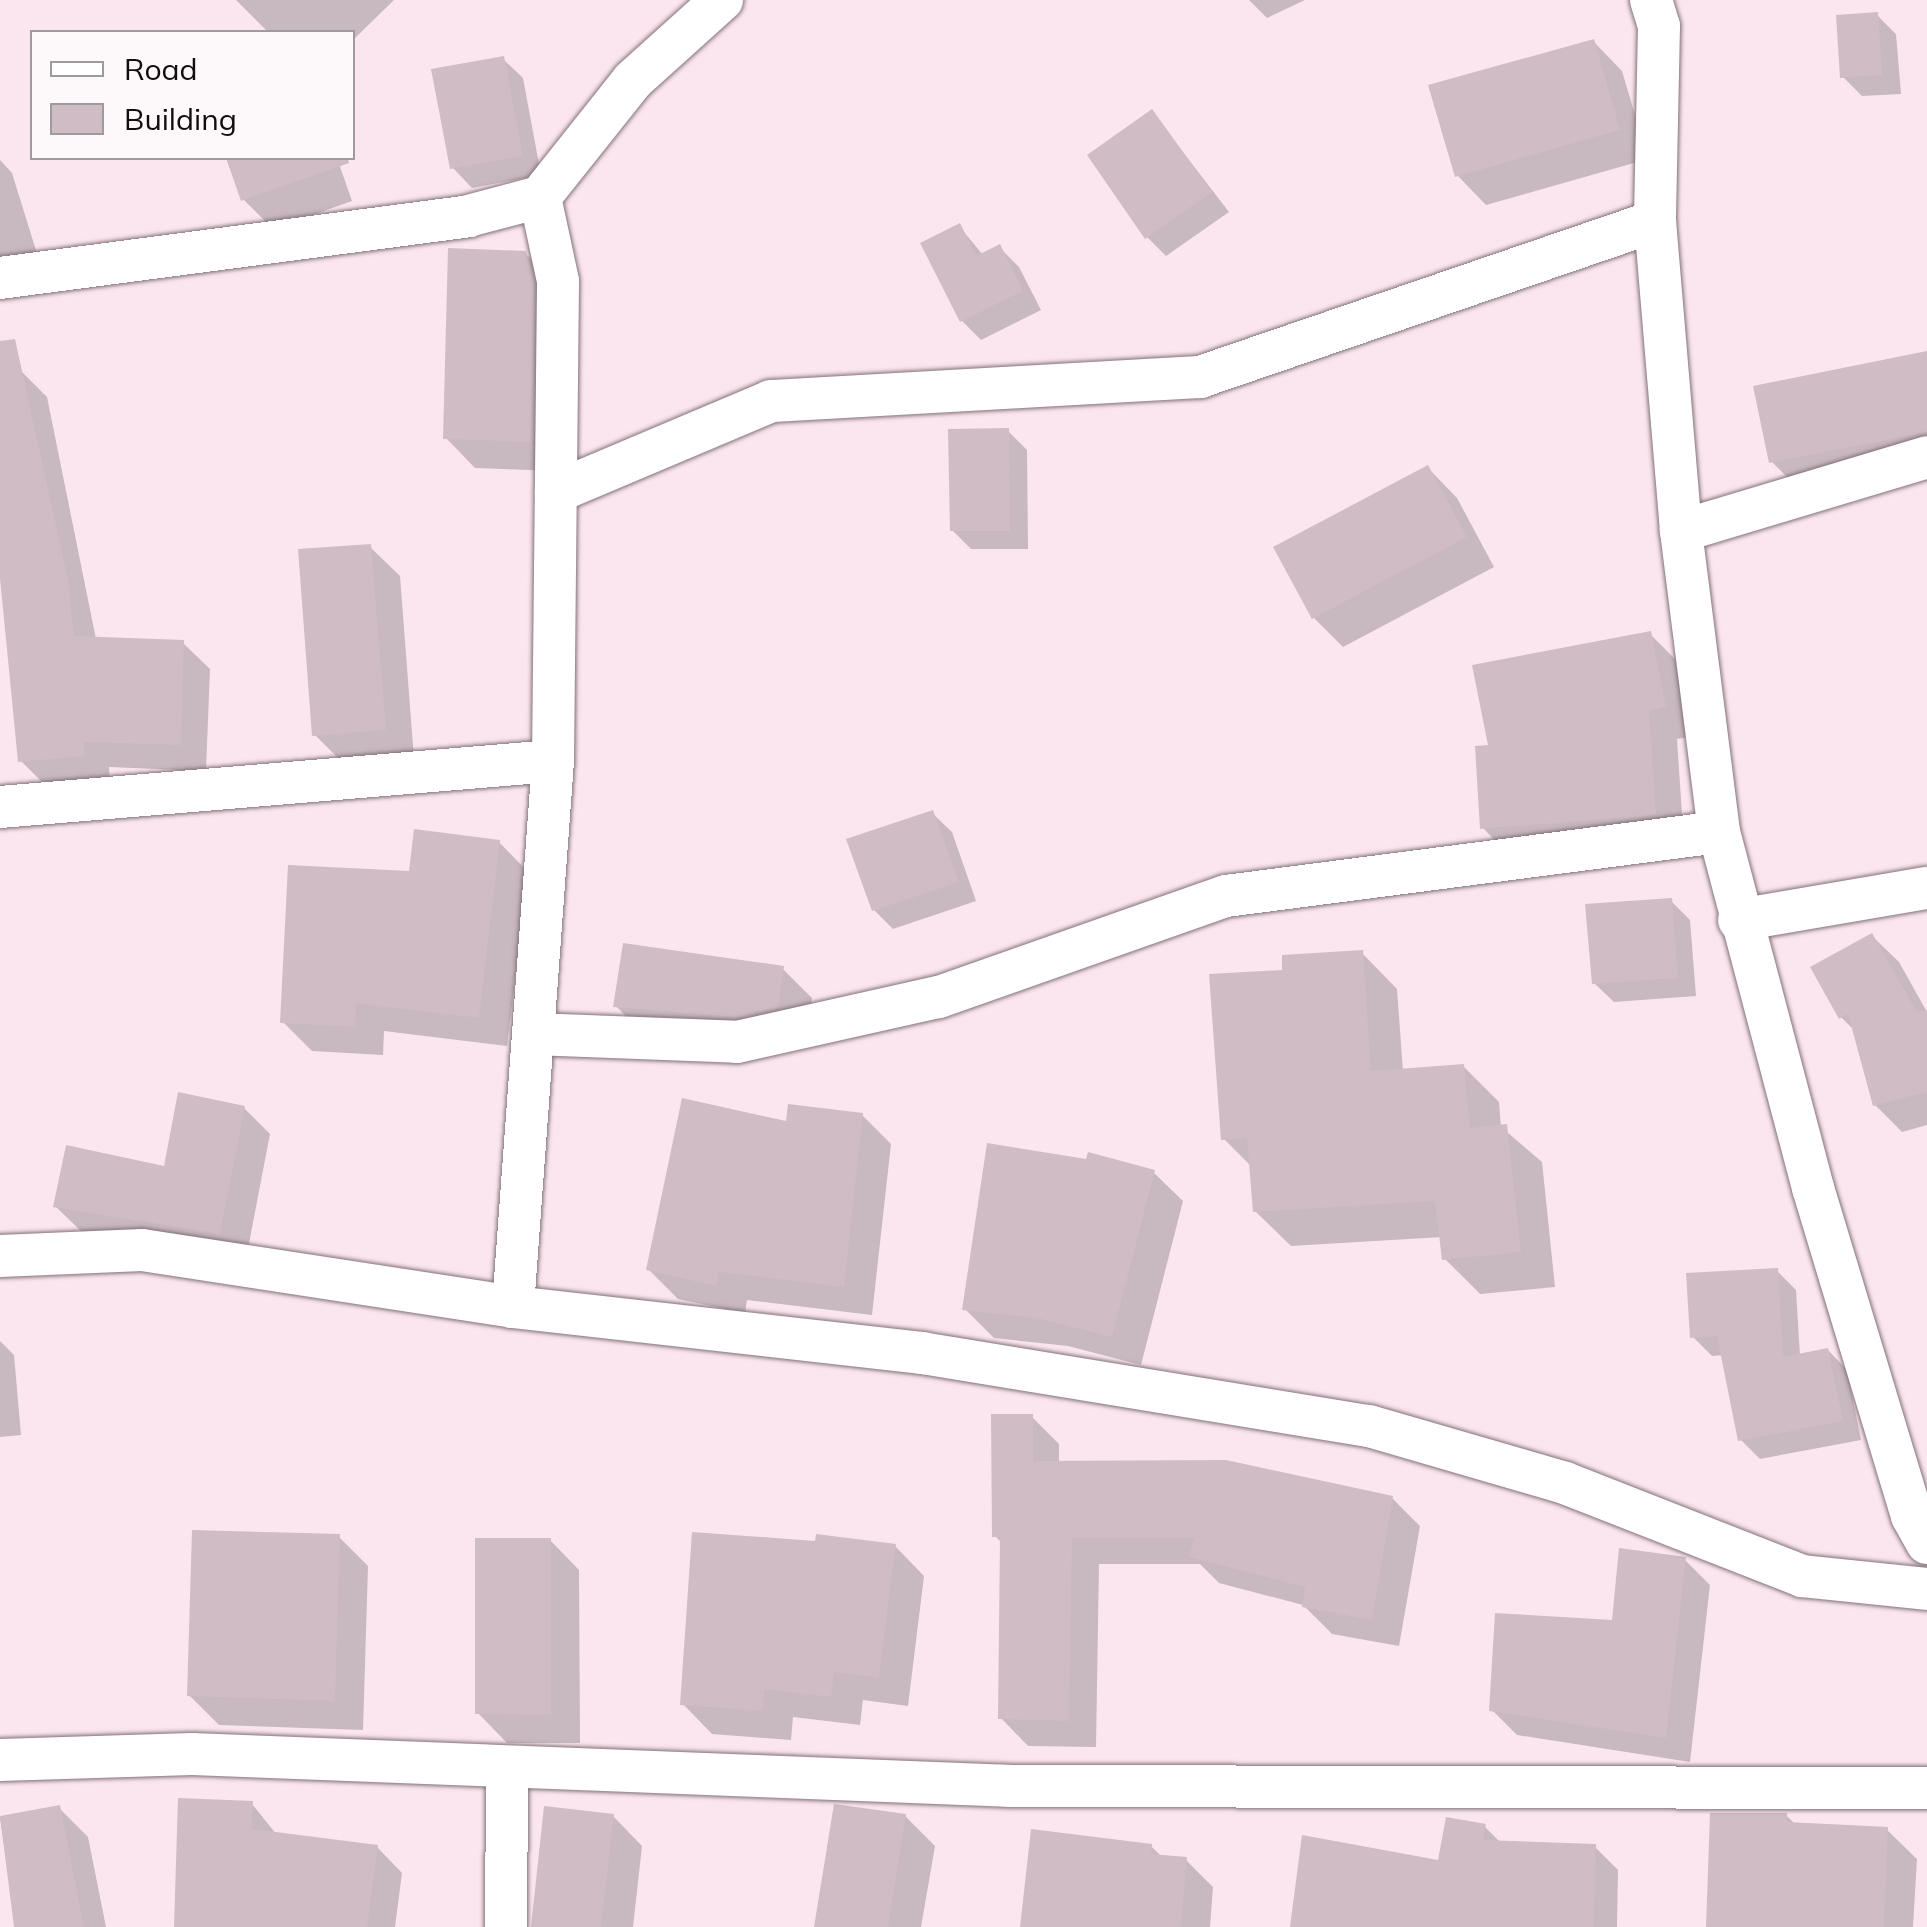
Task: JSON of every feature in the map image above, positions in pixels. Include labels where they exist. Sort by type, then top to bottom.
[{"type":"street","points":[[0,278],[468,216],[540,197],[634,80],[722,0]]},
{"type":"street","points":[[1651,0],[1659,26],[1655,221],[1681,531],[1719,832],[1739,920],[1922,1525]]},
{"type":"street","points":[[513,1308],[553,761],[558,281],[540,197]]},
{"type":"street","points":[[556,492],[771,400],[1200,377],[1655,221]]},
{"type":"street","points":[[1681,531],[1927,457]]},
{"type":"street","points":[[0,807],[553,761]]},
{"type":"street","points":[[533,1034],[736,1042],[940,998],[1226,896],[1719,832]]},
{"type":"street","points":[[1739,920],[1927,888]]},
{"type":"street","points":[[0,1256],[142,1250],[513,1308],[922,1352],[1368,1426],[1566,1483],[1802,1576],[1927,1589]]},
{"type":"street","points":[[0,1760],[192,1754],[1012,1786],[1927,1788]]},
{"type":"street","points":[[506,1927],[507,1767]]},
{"type":"building","points":[[1878,12],[1882,75],[1840,78],[1836,15]]},
{"type":"building","points":[[1594,39],[1620,130],[1455,177],[1428,85]]},
{"type":"building","points":[[504,56],[523,156],[450,169],[431,69]]},
{"type":"building","points":[[1152,109],[1212,192],[1145,239],[1087,155]]},
{"type":"building","points":[[227,160],[348,160],[349,163],[241,201]]},
{"type":"building","points":[[960,223],[976,256],[1000,244],[1023,291],[960,322],[920,243]]},
{"type":"building","points":[[448,248],[526,251],[533,284],[531,442],[443,439]]},
{"type":"building","points":[[15,339],[68,580],[74,636],[184,640],[181,745],[84,742],[85,756],[18,762],[0,578],[0,341]]},
{"type":"building","points":[[1927,351],[1927,432],[1769,463],[1753,386]]},
{"type":"building","points":[[1009,428],[1010,531],[950,531],[948,429]]},
{"type":"building","points":[[1428,465],[1467,537],[1312,619],[1273,547]]},
{"type":"building","points":[[371,544],[386,730],[312,736],[298,549]]},
{"type":"building","points":[[1651,631],[1666,707],[1649,711],[1656,815],[1480,829],[1475,746],[1488,745],[1472,665]]},
{"type":"building","points":[[933,810],[959,882],[872,911],[846,839]]},
{"type":"building","points":[[414,829],[500,840],[479,1018],[356,1003],[355,1027],[280,1023],[288,865],[409,871]]},
{"type":"building","points":[[1672,898],[1678,978],[1592,984],[1585,904]]},
{"type":"building","points":[[1872,933],[1917,1012],[1927,1010],[1927,1092],[1873,1106],[1848,1014],[1839,1019],[1810,967]]},
{"type":"building","points":[[623,943],[784,966],[778,1007],[735,1017],[613,1007]]},
{"type":"building","points":[[1363,950],[1371,1071],[1464,1064],[1470,1128],[1507,1124],[1521,1252],[1442,1260],[1435,1201],[1253,1212],[1247,1138],[1221,1140],[1209,974],[1282,970],[1282,955]]},
{"type":"building","points":[[178,1092],[245,1106],[220,1234],[53,1207],[66,1145],[164,1166]]},
{"type":"building","points":[[682,1098],[786,1121],[788,1104],[863,1113],[844,1287],[719,1272],[716,1286],[646,1270]]},
{"type":"building","points":[[987,1143],[1086,1159],[1088,1152],[1155,1170],[1112,1337],[1037,1318],[962,1310]]},
{"type":"building","points":[[1778,1268],[1783,1357],[1828,1348],[1843,1421],[1738,1441],[1717,1336],[1690,1338],[1686,1273]]},
{"type":"building","points":[[991,1414],[1033,1414],[1033,1461],[1226,1460],[1393,1496],[1372,1620],[1302,1607],[1305,1587],[1189,1557],[1194,1538],[1072,1538],[1069,1721],[998,1719],[1000,1537],[992,1537]]},
{"type":"building","points":[[192,1530],[340,1534],[335,1701],[187,1696]]},
{"type":"building","points":[[692,1532],[815,1541],[816,1534],[896,1544],[879,1678],[834,1672],[831,1697],[764,1689],[763,1711],[680,1705]]},
{"type":"building","points":[[475,1538],[551,1538],[551,1715],[475,1714]]},
{"type":"building","points":[[1619,1548],[1686,1557],[1666,1738],[1489,1711],[1495,1613],[1612,1620]]},
{"type":"building","points":[[178,1798],[253,1801],[252,1829],[378,1845],[367,1927],[174,1927]]},
{"type":"building","points":[[834,1804],[906,1814],[888,1927],[814,1927]]},
{"type":"building","points":[[60,1805],[84,1927],[14,1927],[0,1816]]},
{"type":"building","points":[[544,1806],[614,1814],[601,1927],[531,1927]]},
{"type":"building","points":[[1710,1813],[1787,1813],[1787,1822],[1888,1827],[1884,1927],[1706,1927]]},
{"type":"building","points":[[1446,1817],[1486,1824],[1483,1840],[1596,1844],[1594,1927],[1290,1927],[1302,1835],[1438,1860]]},
{"type":"building","points":[[1031,1829],[1152,1844],[1151,1854],[1187,1857],[1181,1927],[1020,1927]]}]
